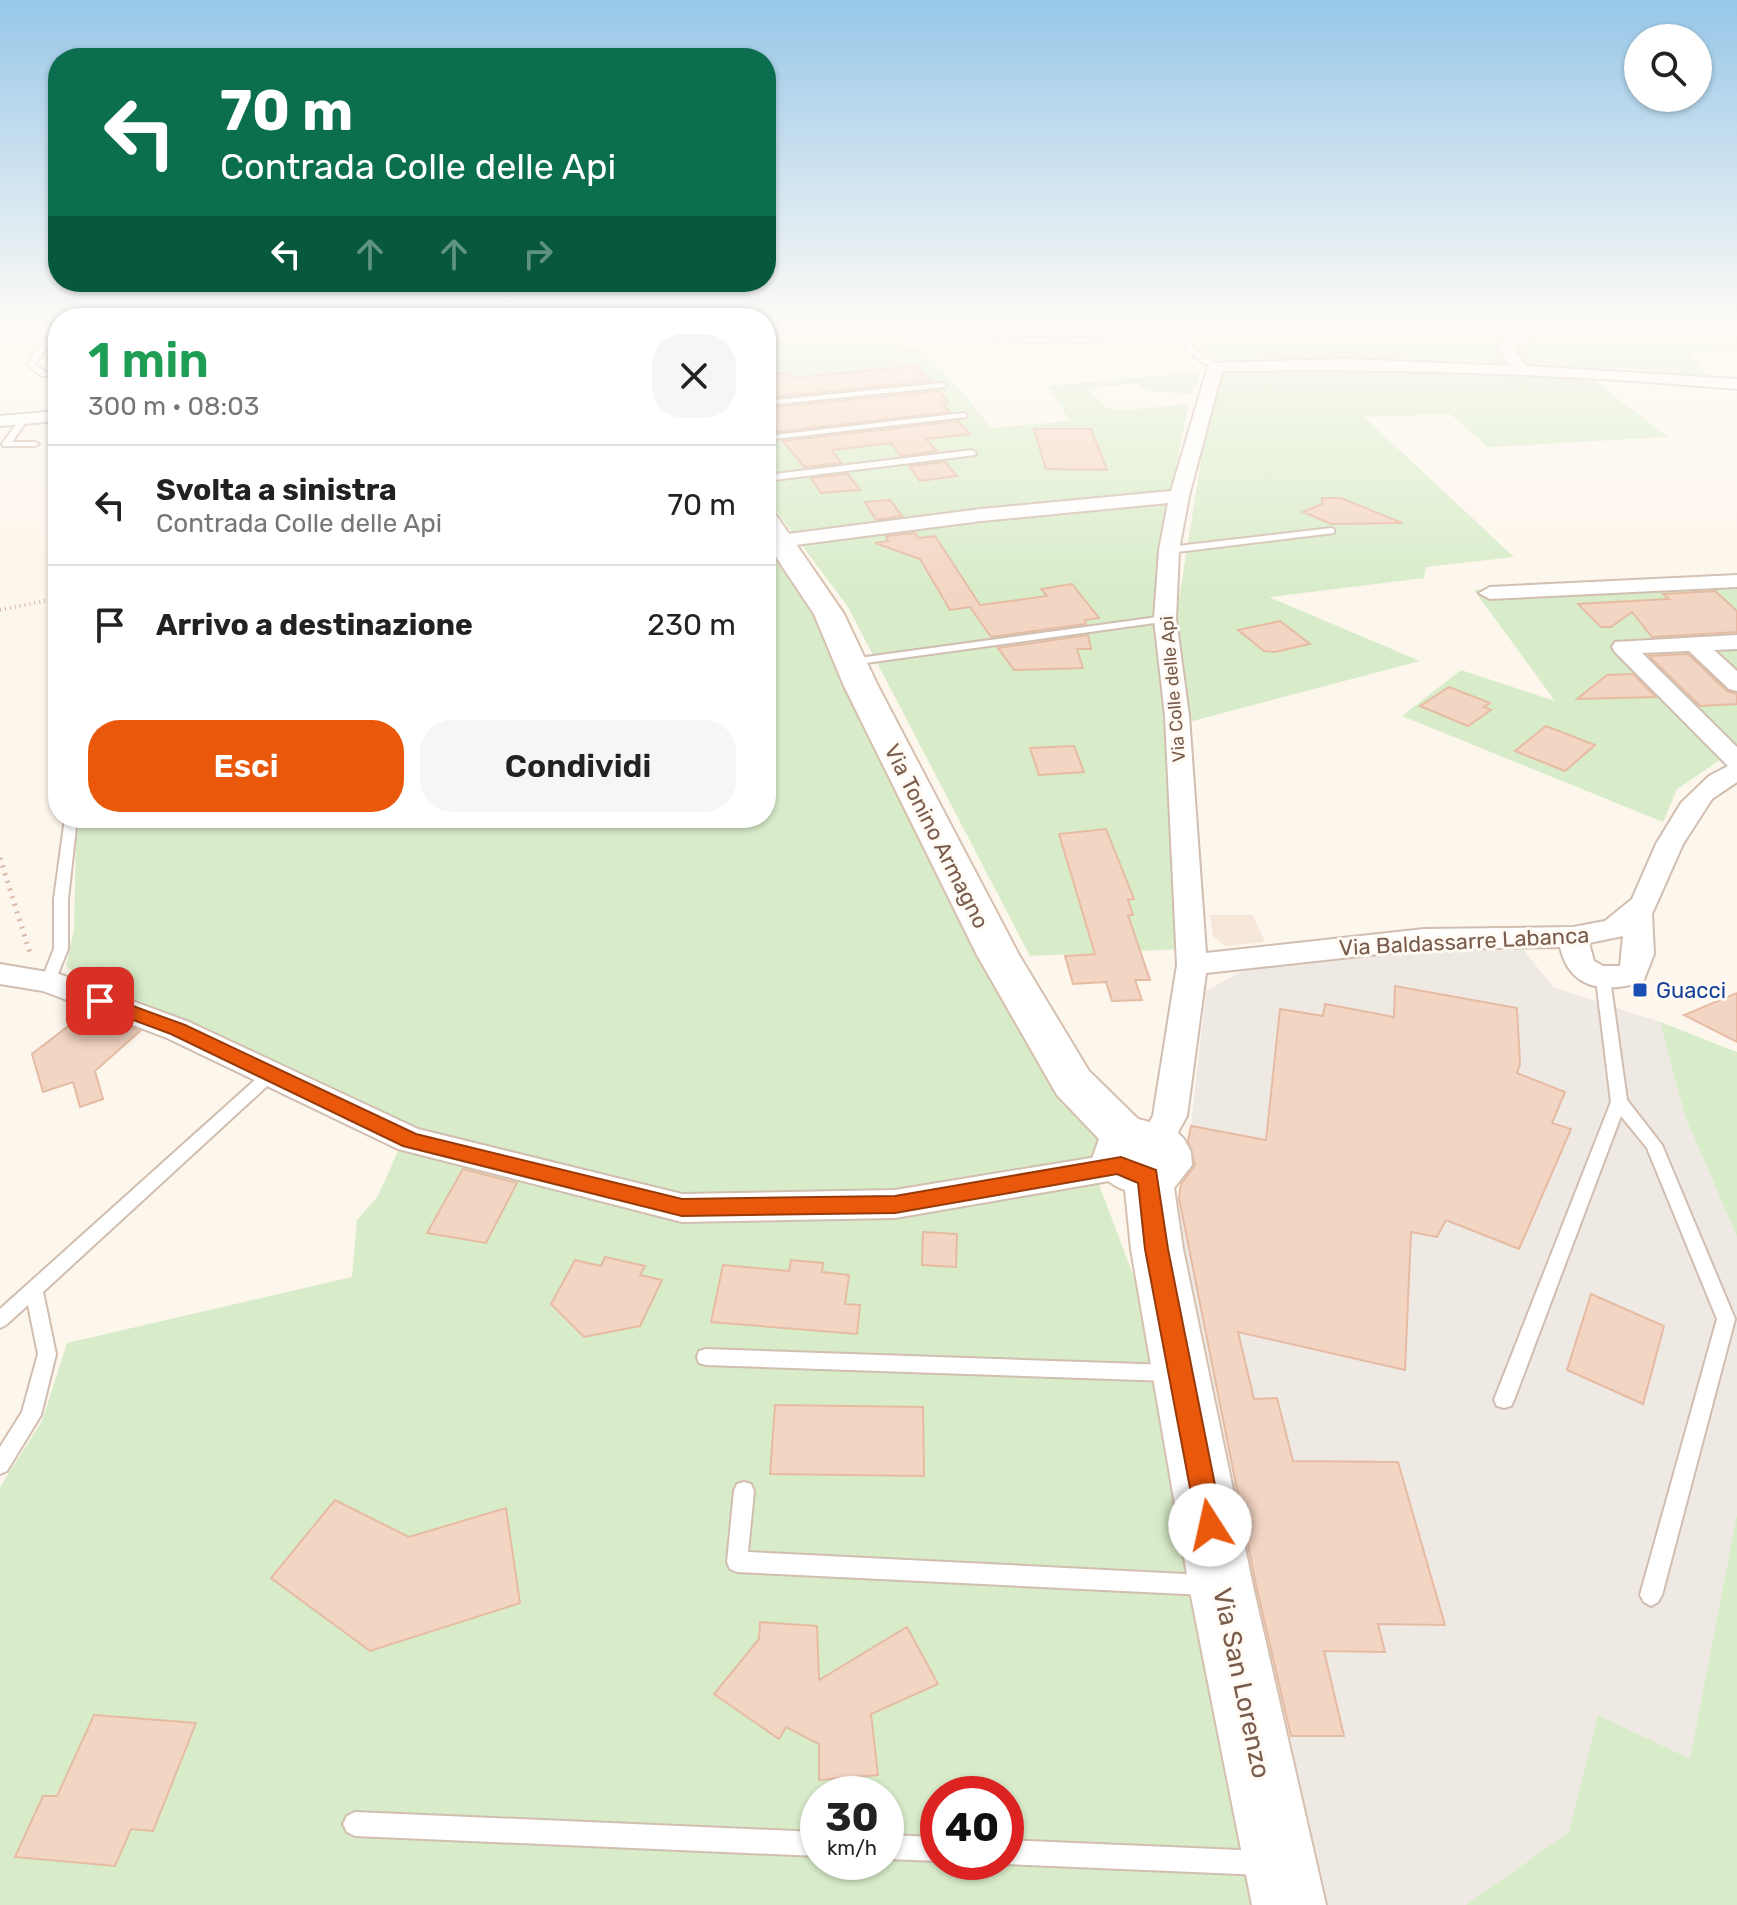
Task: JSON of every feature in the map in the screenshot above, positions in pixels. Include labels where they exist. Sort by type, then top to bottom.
[{"type":"street","name":"Via Colle delle Api","points":[[1192,965],[1177,716],[1165,619],[1169,550],[1179,496],[1201,415]]},
{"type":"street","points":[[0,421],[48,417]]},
{"type":"street","points":[[776,526],[981,515],[1179,496]]},
{"type":"street","name":"Via Tonino Armagno","points":[[776,535],[829,614],[998,955],[1073,1083],[1138,1155]]},
{"type":"street","points":[[1490,593],[1737,581]]},
{"type":"street","points":[[1737,642],[1623,647],[1737,761]]},
{"type":"street","points":[[1694,643],[1737,684]]},
{"type":"street","points":[[1573,937],[1580,966],[1603,979],[1632,975],[1639,954],[1637,913],[1699,794],[1737,772]]},
{"type":"street","name":"Via Baldassarre Labanca","points":[[1192,965],[1424,939],[1573,937],[1614,929],[1637,913]]},
{"type":"street","points":[[0,974],[48,981],[178,1030],[410,1140],[682,1208],[895,1204],[1138,1155],[1170,1116],[1192,965]]},
{"type":"street","name":"Via San Lorenzo","points":[[1138,1155],[1221,1586],[1284,1884]]},
{"type":"lane","points":[[776,437],[963,415]]},
{"type":"lane","points":[[25,418],[6,444],[35,444]]},
{"type":"lane","points":[[776,477],[972,453]]},
{"type":"lane","points":[[1169,550],[1331,531]]},
{"type":"lane","points":[[851,662],[1165,619]]},
{"type":"lane","points":[[48,981],[61,949],[61,899],[70,828]]},
{"type":"lane","points":[[1504,1400],[1619,1102],[1603,979]]},
{"type":"lane","points":[[0,1320],[272,1073]]},
{"type":"lane","points":[[1619,1102],[1654,1145],[1726,1319],[1651,1595]]},
{"type":"lane","points":[[0,1465],[31,1415],[47,1354],[34,1290]]},
{"type":"lane","points":[[706,1357],[1182,1373]]},
{"type":"lane","points":[[744,1491],[737,1562],[1221,1586]]},
{"type":"lane","points":[[355,1824],[800,1843]]},
{"type":"lane","points":[[1024,1854],[1284,1884]]},
{"type":"path","points":[[0,610],[48,600]]},
{"type":"path","points":[[0,858],[31,956],[48,981]]},
{"type":"shaded area","points":[[1210,915],[1253,915],[1265,942],[1225,946],[1213,936]]},
{"type":"shaded area","points":[[1519,944],[1553,987],[1660,1022],[1685,1116],[1737,1237],[1737,1514],[1690,1760],[1598,1715],[1569,1832],[1466,1905],[1316,1905],[1170,1249],[1191,1126],[1206,991],[1244,970],[1430,947]]},
{"type":"green space","points":[[776,415],[981,415],[991,428],[1070,421],[1066,415],[1187,415],[1159,548],[1157,612],[1181,949],[1030,956],[848,607],[776,510]]},
{"type":"green space","points":[[1212,415],[1424,415],[1364,417],[1514,557],[1426,567],[1424,578],[1269,597],[1420,661],[1189,722],[1176,618],[1204,442]]},
{"type":"green space","points":[[1451,415],[1639,415],[1668,437],[1488,447]]},
{"type":"green space","points":[[776,547],[796,577],[1099,1136],[1100,1158],[885,1192],[682,1195],[420,1132],[279,1064],[78,976],[66,966],[74,929],[79,828],[776,828]]},
{"type":"green space","points":[[1737,577],[1737,756],[1723,758],[1677,789],[1663,822],[1402,716],[1461,670],[1555,701],[1474,590]]},
{"type":"green space","points":[[1660,1022],[1737,1052],[1737,1237],[1685,1116]]},
{"type":"green space","points":[[401,1144],[681,1211],[1098,1182],[1140,1293],[1257,1905],[0,1905],[0,1487],[42,1421],[67,1343],[352,1277],[357,1220],[378,1196]]},
{"type":"green space","points":[[1737,1514],[1737,1905],[1466,1905],[1569,1832],[1598,1715],[1690,1759]]},
{"type":"building","points":[[776,415],[925,415],[777,432]]},
{"type":"building","points":[[958,421],[970,434],[926,439],[937,451],[901,456],[891,443],[832,450],[841,463],[804,467],[783,441]]},
{"type":"building","points":[[1034,429],[1091,429],[1107,470],[1046,469]]},
{"type":"building","points":[[945,462],[957,476],[920,481],[909,466]]},
{"type":"building","points":[[848,474],[860,490],[821,493],[811,478]]},
{"type":"building","points":[[1322,498],[1341,498],[1402,523],[1331,524],[1303,512],[1322,504]]},
{"type":"building","points":[[890,500],[902,516],[876,520],[865,502]]},
{"type":"building","points":[[915,533],[918,538],[935,536],[980,605],[1047,596],[1041,589],[1072,584],[1099,618],[1085,620],[1086,624],[991,637],[970,607],[950,610],[920,559],[875,543],[888,541],[886,536]]},
{"type":"building","points":[[1715,591],[1737,611],[1737,632],[1652,637],[1632,612],[1611,627],[1601,627],[1578,604],[1669,599],[1663,594]]},
{"type":"building","points":[[1280,621],[1310,644],[1275,652],[1264,651],[1238,630]]},
{"type":"building","points":[[1088,635],[1091,649],[1077,649],[1083,668],[1014,670],[998,648]]},
{"type":"building","points":[[1688,654],[1727,691],[1737,694],[1737,704],[1700,706],[1649,656]]},
{"type":"building","points":[[1633,674],[1656,697],[1577,699],[1607,675]]},
{"type":"building","points":[[1449,687],[1490,703],[1484,707],[1491,710],[1468,726],[1420,706]]},
{"type":"building","points":[[1546,726],[1595,745],[1565,771],[1515,751]]},
{"type":"building","points":[[1074,746],[1084,772],[1039,775],[1030,748]]},
{"type":"building","points":[[1106,829],[1134,899],[1128,900],[1133,915],[1128,915],[1150,980],[1135,980],[1142,1000],[1112,1001],[1106,982],[1073,984],[1065,956],[1095,954],[1059,834]]},
{"type":"building","points":[[1395,986],[1517,1008],[1520,1064],[1517,1073],[1565,1092],[1552,1123],[1571,1129],[1519,1249],[1446,1220],[1437,1237],[1411,1232],[1405,1370],[1238,1332],[1254,1399],[1277,1398],[1293,1461],[1398,1462],[1445,1625],[1378,1624],[1385,1652],[1324,1651],[1344,1736],[1291,1736],[1256,1585],[1179,1198],[1181,1184],[1195,1165],[1188,1141],[1191,1126],[1266,1140],[1280,1009],[1323,1016],[1325,1004],[1394,1017]]},
{"type":"building","points":[[1737,993],[1737,1042],[1684,1015]]},
{"type":"building","points":[[84,1014],[100,1016],[140,1031],[95,1071],[103,1099],[80,1107],[73,1082],[43,1092],[32,1054]]},
{"type":"building","points":[[463,1169],[517,1183],[486,1243],[427,1233]]},
{"type":"building","points":[[923,1232],[957,1234],[956,1267],[922,1265]]},
{"type":"building","points":[[605,1257],[645,1266],[640,1275],[662,1280],[640,1326],[584,1337],[551,1304],[575,1260],[601,1266]]},
{"type":"building","points":[[791,1260],[823,1263],[822,1272],[849,1275],[845,1304],[860,1305],[857,1334],[711,1322],[723,1265],[789,1271]]},
{"type":"building","points":[[1591,1294],[1664,1326],[1643,1404],[1567,1370]]},
{"type":"building","points":[[775,1405],[923,1407],[924,1476],[770,1474]]},
{"type":"building","points":[[335,1500],[409,1537],[506,1508],[520,1603],[370,1651],[271,1578]]},
{"type":"building","points":[[760,1622],[817,1626],[819,1680],[907,1627],[938,1684],[871,1714],[878,1775],[819,1776],[819,1744],[786,1727],[779,1739],[714,1694],[759,1639]]},
{"type":"building","points":[[94,1715],[196,1723],[153,1831],[131,1829],[115,1866],[15,1857],[43,1796],[57,1796]]},
{"type":"place","name":"Guacci","points":[[1640,990]]},
{"type":"route","points":[[100,1001],[178,1030],[410,1140],[682,1208],[895,1204],[1121,1166],[1133,1174],[1148,1176],[1157,1249],[1210,1525]]}]
